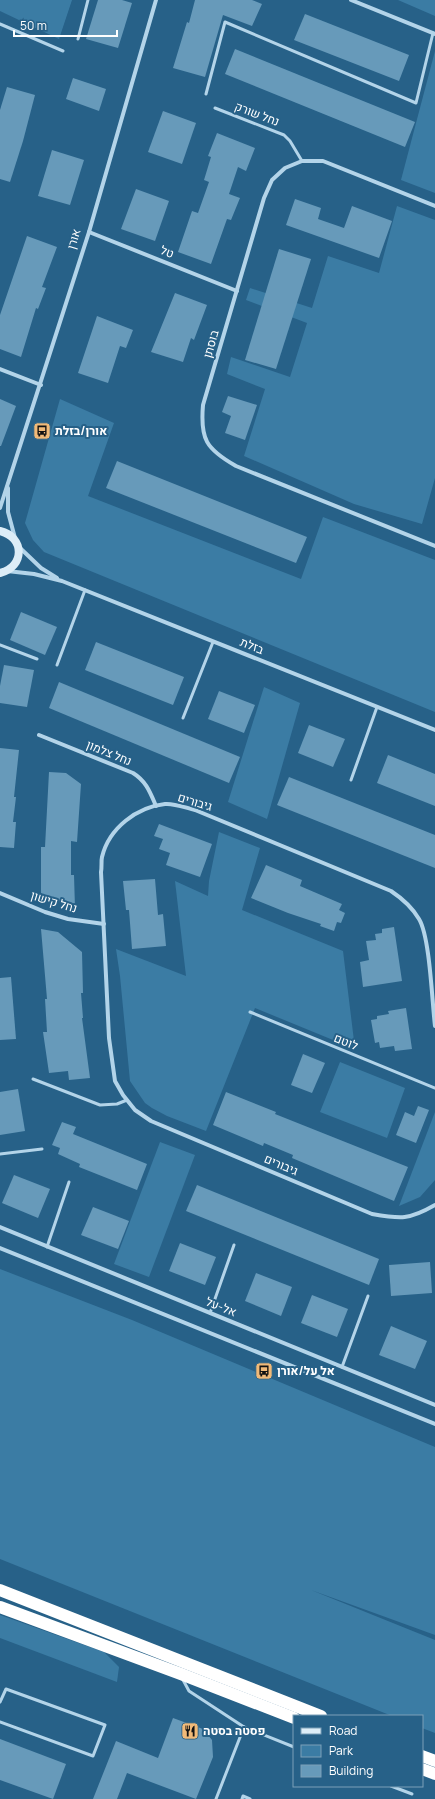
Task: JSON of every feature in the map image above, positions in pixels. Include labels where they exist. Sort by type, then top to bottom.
[{"type":"highway","points":[[0,1590],[318,1715]]},
{"type":"highway","points":[[0,1607],[181,1674],[293,1718]]},
{"type":"highway","points":[[423,1756],[435,1761]]},
{"type":"highway","points":[[423,1769],[435,1774]]},
{"type":"street","name":"אורן","points":[[0,508],[89,232],[156,0]]},
{"type":"street","points":[[351,0],[434,34]]},
{"type":"street","name":"בוסתן","points":[[435,206],[323,161],[302,161],[285,168],[272,180],[264,198],[204,405],[202,425],[206,441],[218,456],[236,466],[435,546]]},
{"type":"street","name":"טל","points":[[89,232],[237,291]]},
{"type":"street","points":[[0,369],[40,385]]},
{"type":"street","name":"אורן","points":[[8,484],[8,512],[17,543]]},
{"type":"street","points":[[0,531],[6,533],[17,543],[18,558],[16,564],[2,573]]},
{"type":"street","name":"בזלת","points":[[17,543],[41,568],[62,581]]},
{"type":"street","name":"בזלת","points":[[2,573],[34,574],[62,581],[435,730]]},
{"type":"street","name":"נחל צלמון","points":[[39,735],[137,775],[146,784],[156,806]]},
{"type":"street","name":"גיבורים","points":[[435,1026],[426,941],[420,920],[404,900],[391,891],[195,810],[166,804],[143,809],[124,822],[110,837],[102,857],[109,1038],[115,1081],[135,1110],[150,1121],[372,1214],[397,1219],[417,1215],[435,1205]]},
{"type":"street","name":"נחל קישון","points":[[0,893],[45,912],[68,918],[104,924]]},
{"type":"street","name":"אל-על","points":[[0,1227],[435,1405]]},
{"type":"street","points":[[0,1248],[435,1424]]},
{"type":"lane","points":[[78,39],[88,0]]},
{"type":"lane","points":[[206,94],[225,22],[416,103],[434,34]]},
{"type":"lane","points":[[0,24],[63,51]]},
{"type":"lane","name":"נחל שורק","points":[[216,108],[284,134],[302,161]]},
{"type":"lane","points":[[57,665],[85,590]]},
{"type":"lane","points":[[183,718],[213,642]]},
{"type":"lane","points":[[0,645],[37,659]]},
{"type":"lane","points":[[350,780],[377,707]]},
{"type":"lane","name":"לוטם","points":[[250,1012],[435,1088]]},
{"type":"lane","points":[[33,1079],[100,1105],[117,1104],[127,1100]]},
{"type":"lane","points":[[0,1154],[42,1149]]},
{"type":"lane","points":[[46,1247],[68,1182]]},
{"type":"lane","points":[[210,1313],[234,1245]]},
{"type":"lane","points":[[342,1367],[368,1296]]},
{"type":"lane","points":[[181,1674],[185,1686],[189,1691],[244,1727],[293,1747]]},
{"type":"lane","points":[[0,1702],[6,1689],[105,1725],[93,1756],[0,1722]]},
{"type":"lane","points":[[216,1799],[244,1727]]},
{"type":"lane","points":[[394,1787],[412,1794]]},
{"type":"lane","points":[[242,1799],[243,1796],[250,1799]]},
{"type":"green space","points":[[0,0],[72,0],[59,39],[0,11]]},
{"type":"green space","points":[[398,0],[435,0],[435,16]]},
{"type":"green space","points":[[435,51],[435,193],[401,180]]},
{"type":"green space","points":[[397,206],[435,220],[435,478],[422,524],[354,504],[244,456],[265,389],[227,374],[231,357],[290,377],[307,323],[246,300],[250,288],[312,308],[328,256],[379,273]]},
{"type":"green space","points":[[60,399],[114,423],[88,496],[301,579],[323,517],[435,560],[435,712],[44,552],[33,540],[25,523]]},
{"type":"green space","points":[[264,687],[300,703],[267,819],[228,802]]},
{"type":"green space","points":[[219,832],[260,848],[242,910],[343,951],[355,1049],[255,1008],[206,1131],[167,1116],[152,1108],[145,1103],[130,1081],[116,949],[186,976],[175,881],[208,896],[209,881]]},
{"type":"green space","points":[[340,1062],[405,1088],[387,1138],[320,1112]]},
{"type":"green space","points":[[435,1112],[435,1180],[420,1197],[399,1206]]},
{"type":"green space","points":[[160,1142],[195,1155],[149,1277],[114,1264]]},
{"type":"green space","points":[[0,1269],[132,1320],[435,1447],[435,1635],[311,1590],[435,1640],[435,1733],[423,1728],[423,1715],[390,1715],[0,1559]]},
{"type":"green space","points":[[0,1615],[104,1652],[119,1667],[117,1682],[0,1638]]},
{"type":"building","points":[[98,0],[122,0],[132,3],[118,48],[86,39]]},
{"type":"building","points":[[195,0],[252,0],[262,4],[252,26],[223,15],[205,77],[173,68],[187,22],[189,23]]},
{"type":"building","points":[[305,14],[409,55],[399,81],[294,40]]},
{"type":"building","points":[[235,49],[415,122],[405,147],[225,74]]},
{"type":"building","points":[[73,78],[106,89],[99,111],[66,99]]},
{"type":"building","points":[[7,87],[35,95],[10,182],[0,179],[0,110]]},
{"type":"building","points":[[163,111],[196,123],[182,164],[148,152]]},
{"type":"building","points":[[217,133],[255,148],[246,171],[238,167],[229,194],[240,198],[231,220],[227,219],[211,264],[178,252],[192,211],[198,213],[209,182],[204,180],[211,157],[208,156]]},
{"type":"building","points":[[52,150],[84,160],[70,205],[38,196]]},
{"type":"building","points":[[136,189],[169,201],[155,241],[121,229]]},
{"type":"building","points":[[295,199],[321,208],[318,219],[344,228],[352,206],[392,221],[379,258],[286,225]]},
{"type":"building","points":[[27,236],[57,247],[42,287],[46,288],[38,309],[36,308],[21,357],[0,349],[0,315]]},
{"type":"building","points":[[279,249],[311,259],[276,369],[245,360]]},
{"type":"building","points":[[175,293],[207,305],[194,340],[191,338],[183,362],[151,352]]},
{"type":"building","points":[[97,316],[133,330],[126,348],[120,346],[108,383],[78,373]]},
{"type":"building","points":[[228,396],[257,405],[245,440],[225,433],[231,416],[222,412]]},
{"type":"building","points":[[0,399],[16,406],[1,446],[0,446]]},
{"type":"building","points":[[117,461],[307,537],[296,563],[106,488]]},
{"type":"building","points":[[21,612],[57,627],[45,655],[10,640]]},
{"type":"building","points":[[96,642],[184,677],[173,705],[85,670]]},
{"type":"building","points":[[4,665],[34,670],[27,707],[0,703],[0,686]]},
{"type":"building","points":[[59,682],[240,757],[229,783],[49,708]]},
{"type":"building","points":[[219,691],[255,705],[244,733],[208,719]]},
{"type":"building","points":[[309,725],[345,739],[333,767],[298,753]]},
{"type":"building","points":[[0,748],[19,750],[14,797],[16,797],[13,822],[16,822],[14,848],[0,847]]},
{"type":"building","points":[[388,755],[435,774],[435,806],[377,783]]},
{"type":"building","points":[[49,772],[66,773],[81,784],[77,842],[71,841],[71,875],[74,875],[75,908],[41,895],[41,847],[45,847]]},
{"type":"building","points":[[289,777],[435,835],[435,868],[277,805]]},
{"type":"building","points":[[159,824],[212,844],[200,877],[166,865],[170,853],[159,849],[163,839],[154,836]]},
{"type":"building","points":[[266,865],[302,880],[300,886],[342,904],[339,910],[345,913],[341,923],[337,922],[334,931],[320,926],[321,924],[251,898]]},
{"type":"building","points":[[155,879],[158,915],[163,914],[166,946],[132,949],[129,910],[126,910],[123,881]]},
{"type":"building","points":[[394,927],[402,981],[363,987],[360,962],[369,960],[366,941],[376,940],[375,934],[382,933],[382,929]]},
{"type":"building","points":[[41,929],[58,932],[82,952],[82,1018],[90,1078],[69,1080],[68,1071],[49,1073],[43,1032],[47,1032],[45,999],[47,999]]},
{"type":"building","points":[[11,977],[16,1039],[0,1040],[0,978]]},
{"type":"building","points":[[406,1008],[412,1049],[395,1051],[394,1046],[380,1048],[379,1042],[375,1043],[371,1020],[377,1019],[377,1016],[389,1014],[388,1011]]},
{"type":"building","points":[[303,1054],[325,1063],[312,1093],[291,1085]]},
{"type":"building","points":[[18,1089],[25,1131],[0,1135],[0,1092]]},
{"type":"building","points":[[226,1092],[276,1112],[275,1114],[408,1167],[394,1201],[292,1158],[293,1155],[264,1143],[263,1146],[213,1125]]},
{"type":"building","points":[[418,1106],[429,1110],[416,1143],[396,1135],[405,1112],[414,1116]]},
{"type":"building","points":[[62,1122],[76,1127],[73,1134],[147,1164],[137,1190],[79,1167],[80,1164],[58,1154],[60,1148],[52,1145]]},
{"type":"building","points":[[14,1175],[50,1189],[38,1218],[2,1203]]},
{"type":"building","points":[[197,1185],[379,1259],[369,1285],[186,1211]]},
{"type":"building","points":[[93,1207],[129,1221],[118,1249],[81,1235]]},
{"type":"building","points":[[180,1243],[216,1257],[205,1285],[169,1271]]},
{"type":"building","points":[[430,1262],[432,1293],[391,1296],[389,1265]]},
{"type":"building","points":[[256,1273],[292,1287],[281,1316],[245,1301]]},
{"type":"building","points":[[312,1295],[348,1309],[337,1337],[301,1323]]},
{"type":"building","points":[[391,1326],[427,1341],[415,1369],[379,1355]]},
{"type":"building","points":[[173,1718],[203,1729],[212,1740],[213,1757],[196,1799],[127,1773],[117,1799],[93,1799],[116,1741],[158,1758]]},
{"type":"building","points":[[0,1739],[66,1764],[53,1799],[0,1780]]},
{"type":"place","name":"אורן/בזלת","points":[[42,431]]},
{"type":"place","name":"אל על/אורן","points":[[264,1371]]},
{"type":"place","name":"פסטה בסטה","points":[[190,1731]]}]
